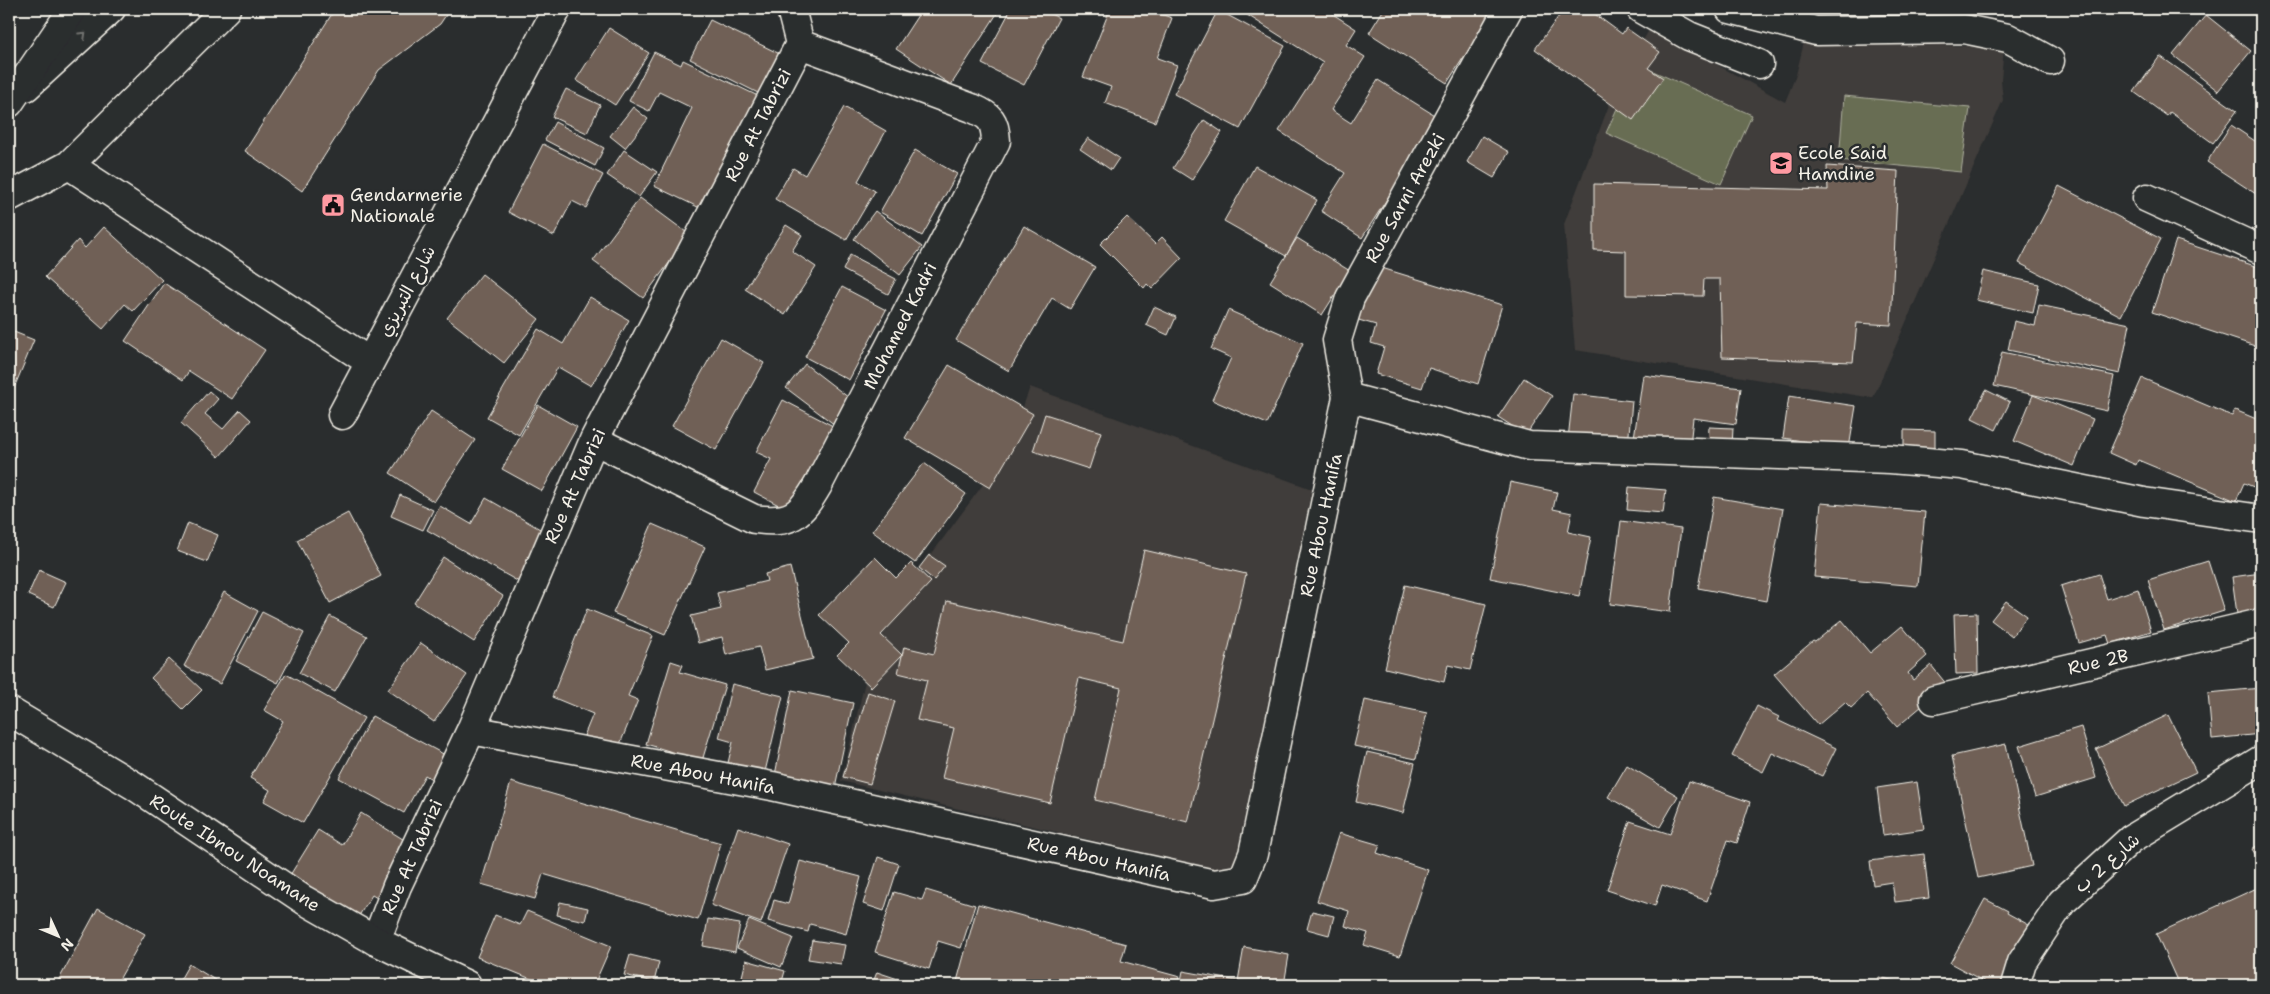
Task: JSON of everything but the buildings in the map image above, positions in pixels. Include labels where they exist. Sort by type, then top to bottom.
[{"type":"main road","points":[[9,104],[73,9]]},
{"type":"main road","points":[[9,104],[111,9]]},
{"type":"main road","points":[[9,198],[69,165],[226,9]]},
{"type":"main road","name":"شارع التبريزي","points":[[342,415],[557,9]]},
{"type":"main road","points":[[791,9],[800,44]]},
{"type":"main road","name":"Rue Sarni Arezki","points":[[1347,397],[1337,340],[1350,298],[1508,9]]},
{"type":"main road","points":[[1641,9],[1689,36],[1759,64]]},
{"type":"main road","points":[[1730,9],[1816,31],[1964,29],[2008,38],[2050,61]]},
{"type":"main road","name":"Rue At Tabrizi","points":[[376,941],[396,886],[471,730],[594,440],[800,44]]},
{"type":"main road","name":"Mohamed Kadri","points":[[594,440],[754,518],[774,522],[791,518],[807,503],[818,485],[996,141],[995,126],[985,114],[800,44]]},
{"type":"main road","points":[[69,165],[370,362]]},
{"type":"main road","points":[[2147,198],[2261,250]]},
{"type":"main road","points":[[1347,397],[1529,446],[1890,459],[1962,464],[2144,502],[2261,519]]},
{"type":"main road","name":"Rue Abou Hanifa","points":[[471,730],[772,786],[1214,884],[1243,879],[1253,854],[1347,397]]},
{"type":"main road","name":"Rue 2B","points":[[1934,700],[2261,624]]},
{"type":"main road","name":"Route Ibnou Noamane","points":[[9,711],[133,785],[304,900],[376,941],[467,985]]},
{"type":"main road","name":"شارع 2 ب","points":[[2015,985],[2022,962],[2062,902],[2124,845],[2261,760]]},
{"type":"shaded area","points":[[1787,9],[1903,9],[1820,16]]},
{"type":"shaded area","name":"Ecole Said Hamdine","points":[[1650,28],[1785,102],[1796,75],[1805,38],[2004,48],[2001,80],[2003,100],[1873,398],[1575,350],[1564,224],[1612,97]]},
{"type":"shaded area","points":[[1030,387],[1312,489],[1233,874],[841,781],[870,661],[899,598],[1007,452]]},
{"type":"green space","points":[[1637,64],[1752,115],[1721,184],[1606,133]]},
{"type":"green space","points":[[1844,96],[1970,108],[1961,172],[1839,160]]},
{"type":"place","name":"Ecole Said Hamdine","points":[[1781,163]]},
{"type":"place","name":"Gendarmerie Nationale","points":[[333,205]]}]
